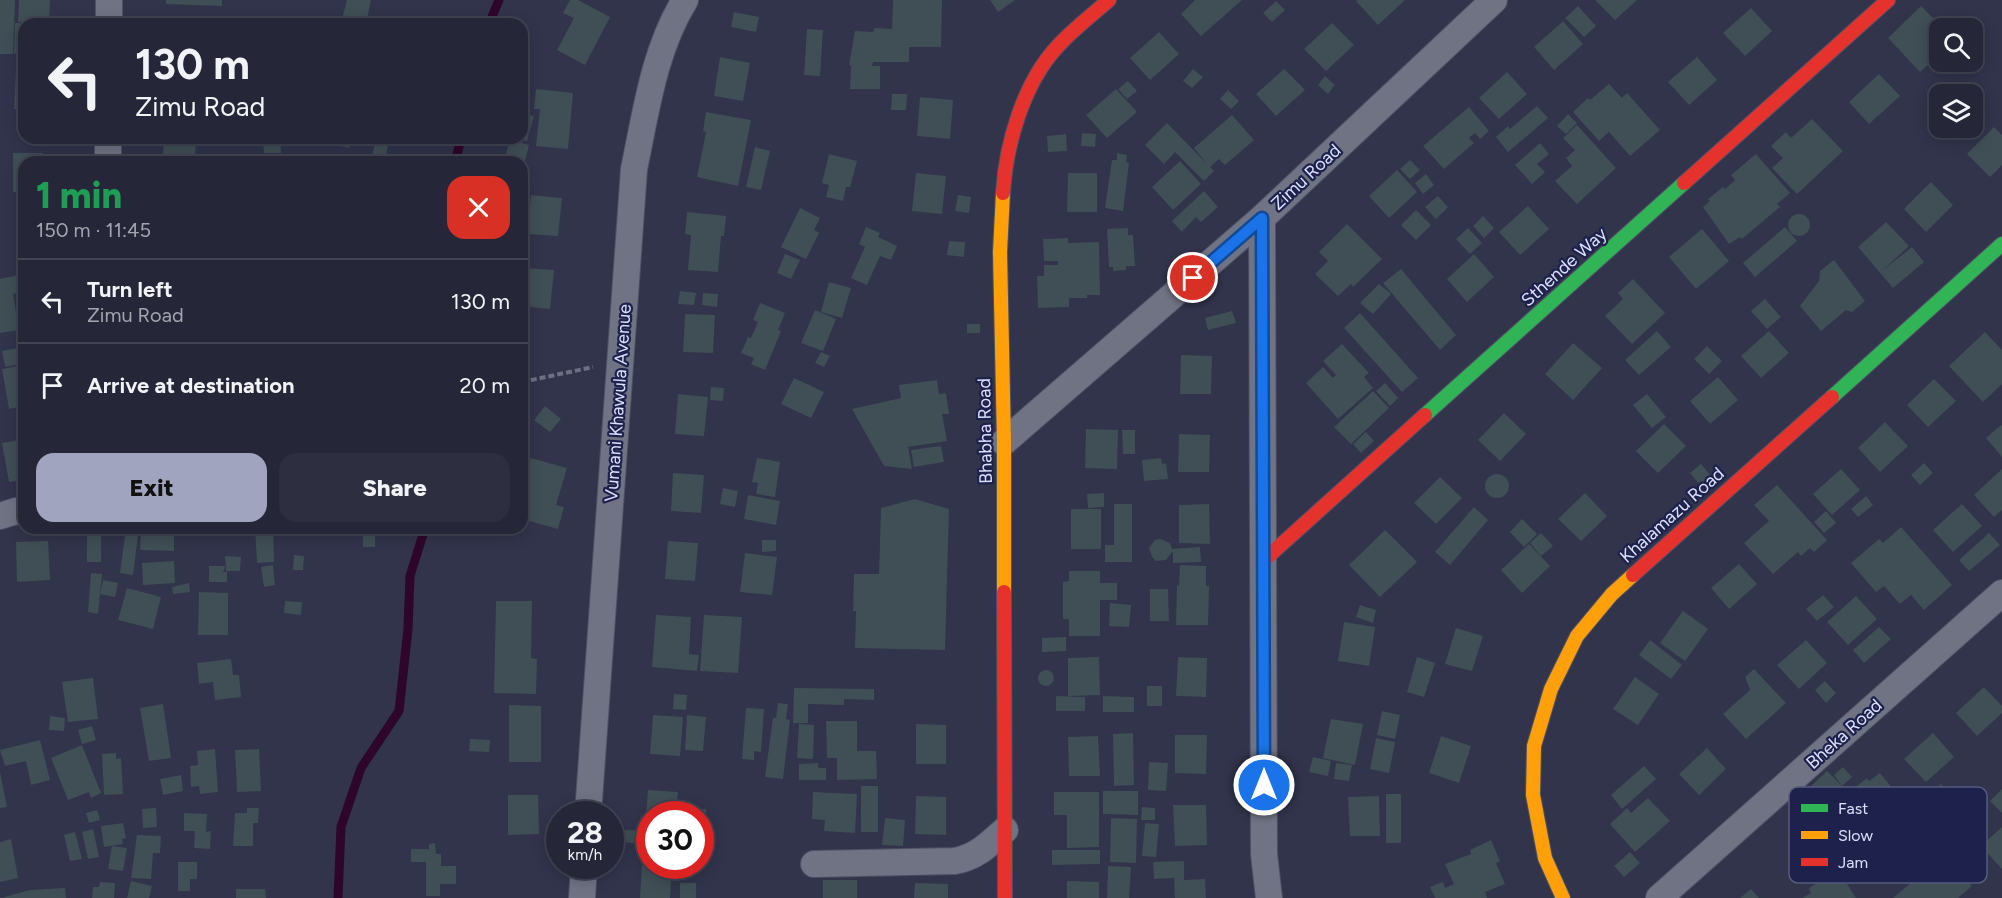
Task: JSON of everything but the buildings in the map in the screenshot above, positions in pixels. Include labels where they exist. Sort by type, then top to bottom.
[{"type":"street","points":[[109,0],[109,18]]},
{"type":"street","name":"Vumani Khawula Avenue","points":[[589,801],[634,169],[652,81],[675,16],[686,0]]},
{"type":"street","name":"Bhabha Road","points":[[1005,898],[1004,441],[1000,252],[1004,183],[1013,129],[1041,66],[1058,45],[1109,0]]},
{"type":"street","name":"Zimu Road","points":[[1004,441],[1262,218],[1494,0]]},
{"type":"street","name":"Sthende Way","points":[[1263,561],[1888,0]]},
{"type":"street","points":[[1262,218],[1264,854],[1269,898]]},
{"type":"street","name":"Khalamazu Road","points":[[1563,898],[1545,858],[1535,806],[1533,795],[1534,746],[1551,689],[1577,636],[1612,594],[2002,244]]},
{"type":"street","points":[[0,516],[18,511]]},
{"type":"street","name":"Bheka Road","points":[[1659,898],[2002,593]]},
{"type":"street","points":[[814,864],[955,861],[979,853],[1005,830]]},
{"type":"street","points":[[582,898],[583,879]]},
{"type":"path","points":[[528,381],[621,364]]},
{"type":"waterway","points":[[492,18],[499,0]]},
{"type":"waterway","points":[[457,156],[459,144]]},
{"type":"waterway","points":[[338,898],[341,827],[361,768],[399,711],[408,629],[410,576],[423,534]]},
{"type":"traffic: fast","points":[[1425,415],[1684,183]]},
{"type":"traffic: fast","points":[[1832,397],[2002,244]]},
{"type":"traffic: slow","points":[[1003,193],[1000,252],[1004,592]]},
{"type":"traffic: slow","points":[[1563,898],[1545,858],[1533,795],[1534,746],[1551,689],[1577,636],[1612,594],[1633,575]]},
{"type":"traffic: jam","points":[[1003,193],[1012,135],[1035,79],[1045,62],[1063,41],[1109,0]]},
{"type":"traffic: jam","points":[[1684,183],[1888,0]]},
{"type":"traffic: jam","points":[[1633,575],[1832,397]]},
{"type":"traffic: jam","points":[[1263,561],[1425,415]]},
{"type":"traffic: jam","points":[[1004,592],[1005,898]]},
{"type":"route","points":[[1193,278],[1262,218],[1264,785]]}]
